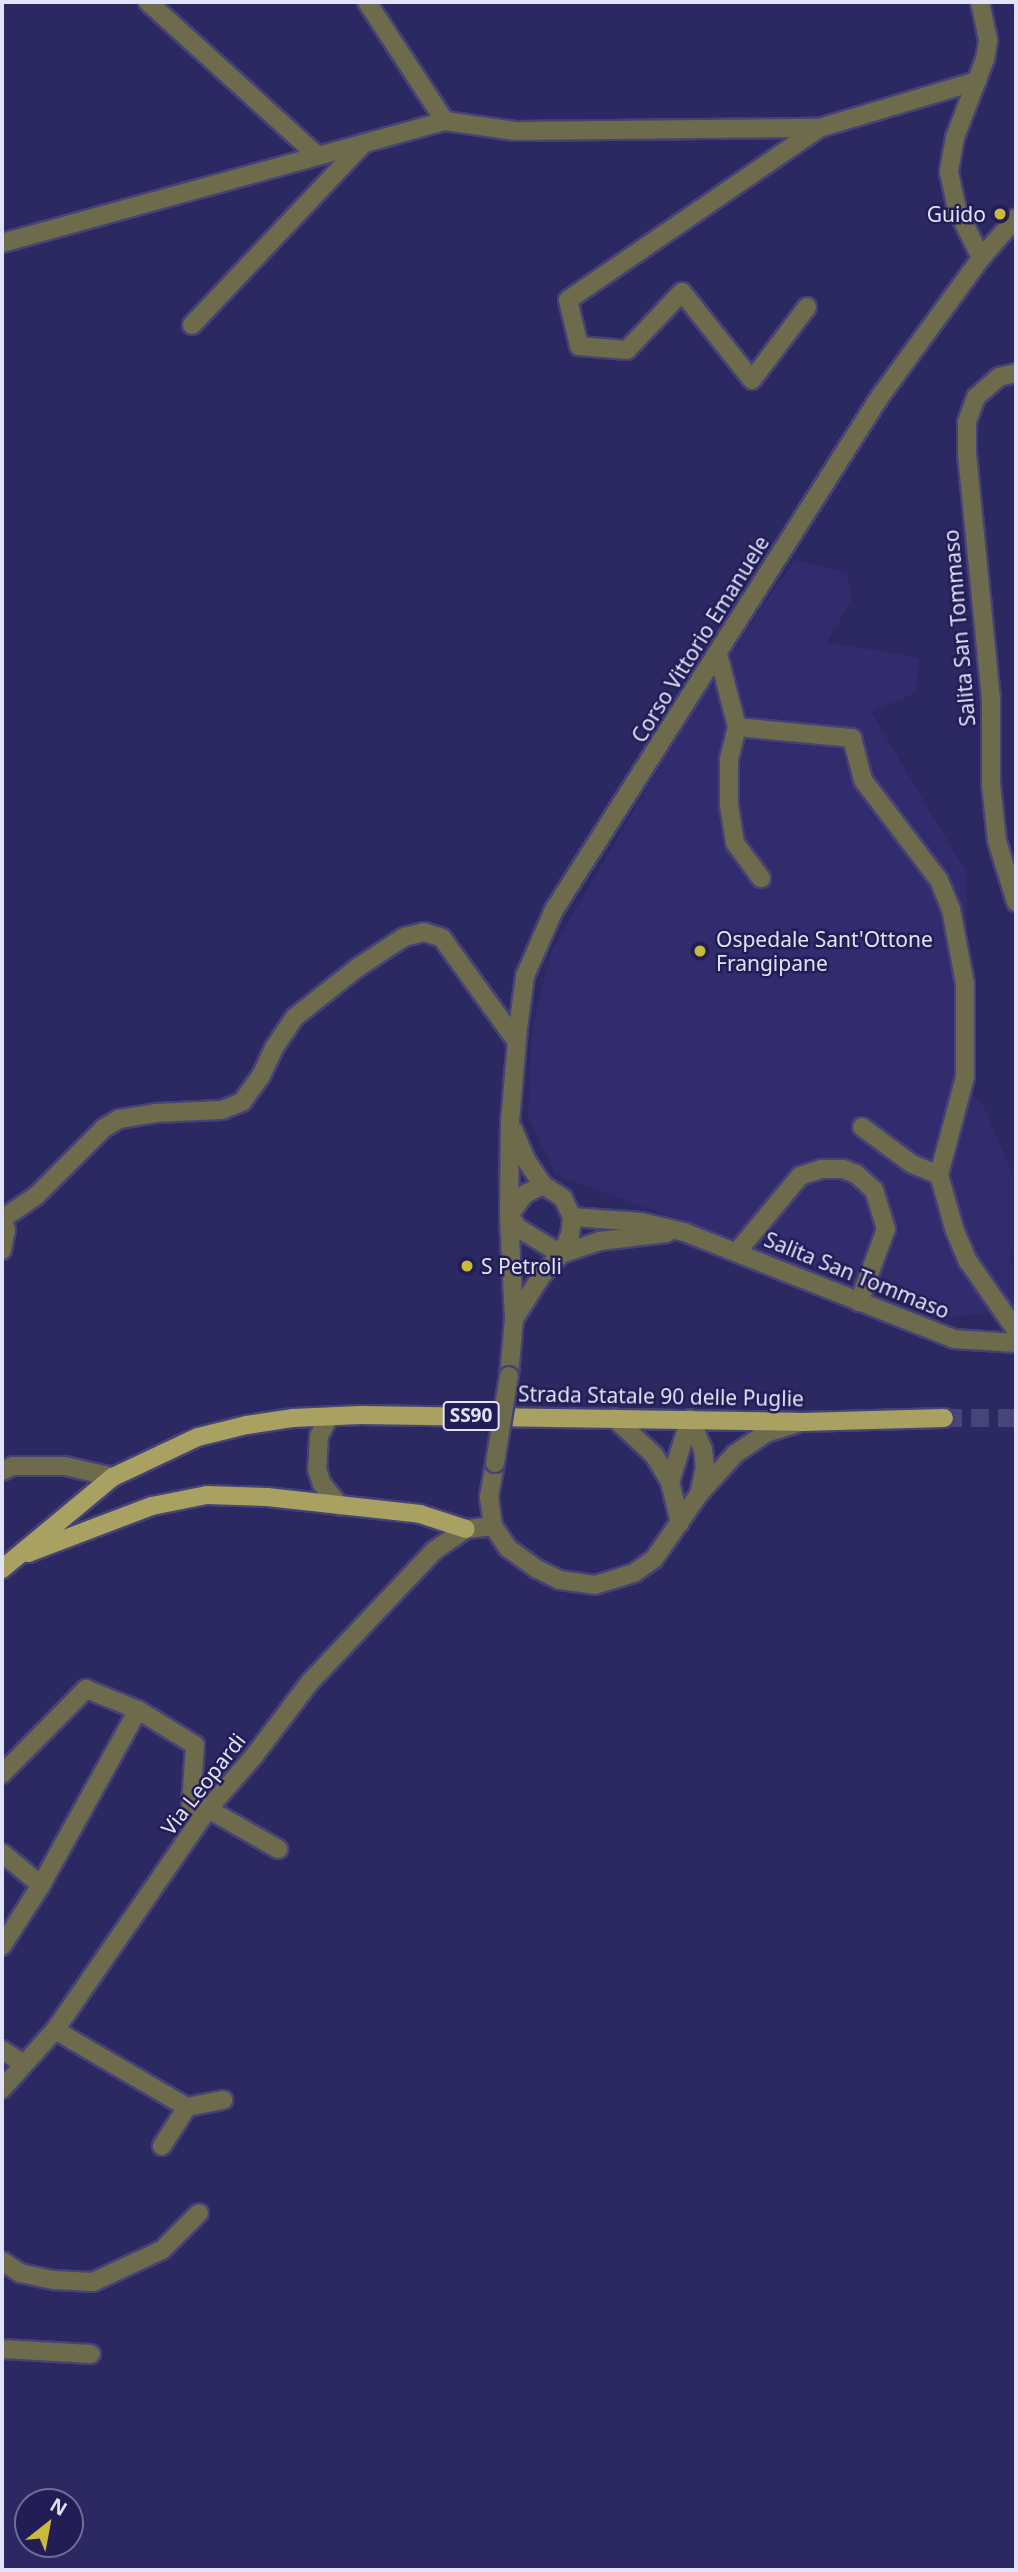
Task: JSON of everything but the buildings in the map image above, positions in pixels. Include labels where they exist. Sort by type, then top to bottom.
[{"type":"main road","name":"Strada Statale 90 delle Puglie","points":[[7,1564],[113,1477],[198,1437],[247,1425],[329,1417],[802,1422],[944,1418]]},
{"type":"main road","points":[[7,1564],[152,1506],[208,1494],[267,1497],[419,1514],[466,1529]]},
{"type":"street","points":[[148,2],[318,156]]},
{"type":"street","points":[[367,2],[445,121]]},
{"type":"street","points":[[980,2],[988,41],[977,81],[955,137],[949,172],[957,209],[981,258]]},
{"type":"street","points":[[2,243],[445,121],[515,131],[819,128],[977,81]]},
{"type":"street","points":[[807,307],[752,380],[682,292],[627,350],[579,346],[568,300],[819,128]]},
{"type":"street","points":[[192,325],[363,144]]},
{"type":"street","name":"Corso Vittorio Emanuele","points":[[493,1526],[489,1497],[509,1376],[514,1320],[509,1215],[510,1122],[525,976],[554,910],[879,398],[981,258],[1016,218]]},
{"type":"street","name":"Salita San Tommaso","points":[[1016,373],[999,377],[976,397],[967,422],[967,454],[991,700],[991,784],[997,841],[1016,902]]},
{"type":"street","points":[[718,654],[737,727],[729,760],[729,805],[735,843],[761,878]]},
{"type":"street","points":[[737,727],[852,738],[863,780],[939,880],[951,909],[965,984],[965,1077],[939,1175],[955,1231],[968,1261],[1016,1330]]},
{"type":"street","points":[[2,1250],[6,1230],[2,1219],[36,1196],[104,1128],[120,1119],[155,1112],[222,1110],[242,1102],[261,1076],[274,1048],[295,1017],[357,968],[404,937],[424,932],[442,938],[517,1042]]},
{"type":"street","name":"Corso Vittorio Emanuele","points":[[510,1122],[526,1160],[544,1185],[563,1198],[572,1217],[569,1235],[561,1254],[542,1275],[514,1320]]},
{"type":"street","points":[[863,1126],[912,1164],[939,1175]]},
{"type":"street","points":[[737,1252],[800,1176],[822,1169],[843,1169],[856,1174],[874,1190],[886,1229],[859,1302]]},
{"type":"street","points":[[544,1185],[525,1194],[509,1215],[518,1228],[561,1254]]},
{"type":"street","name":"Salita San Tommaso","points":[[572,1217],[641,1222],[684,1232],[954,1339],[1016,1343]]},
{"type":"street","name":"Salita San Tommaso","points":[[561,1254],[600,1241],[684,1232]]},
{"type":"street","points":[[329,1417],[319,1436],[317,1469],[322,1484],[341,1506]]},
{"type":"street","points":[[614,1418],[654,1455],[670,1482],[680,1523]]},
{"type":"street","points":[[670,1482],[690,1419]]},
{"type":"street","points":[[690,1419],[703,1448],[705,1467],[699,1494]]},
{"type":"street","points":[[466,1529],[493,1526],[508,1548],[537,1569],[560,1580],[595,1585],[625,1577],[654,1559],[699,1494],[735,1454],[766,1433],[802,1422]]},
{"type":"street","points":[[2,1471],[13,1466],[65,1466],[113,1477]]},
{"type":"street","name":"Via Leopardi","points":[[2,2089],[22,2063],[55,2030],[208,1809],[254,1756],[310,1682],[435,1550],[466,1529]]},
{"type":"street","points":[[2,1774],[86,1689],[138,1710],[195,1745],[191,1805],[208,1809],[278,1849]]},
{"type":"street","points":[[2,1946],[41,1885],[138,1710]]},
{"type":"street","points":[[2,1853],[41,1885]]},
{"type":"street","points":[[55,2030],[187,2107],[223,2100]]},
{"type":"street","points":[[2,2050],[22,2063]]},
{"type":"street","points":[[162,2146],[187,2107]]},
{"type":"street","points":[[2,2261],[20,2273],[54,2280],[93,2282],[162,2250],[199,2213]]},
{"type":"street","points":[[2,2349],[91,2354]]},
{"type":"shaded area","points":[[794,560],[847,573],[852,599],[827,642],[919,658],[916,693],[871,712],[966,872],[967,924],[962,966],[968,1087],[985,1109],[1016,1182],[1016,1246],[1009,1262],[1016,1263],[1016,1309],[949,1317],[556,1175],[528,1116],[532,1030],[552,950],[688,718]]},
{"type":"tunnel","points":[[944,1418],[1016,1418]]},
{"type":"place","name":"Guido","points":[[1000,214]]},
{"type":"place","name":"Ospedale Sant'Ottone Frangipane","points":[[700,951]]},
{"type":"place","name":"S Petroli","points":[[467,1266]]}]
